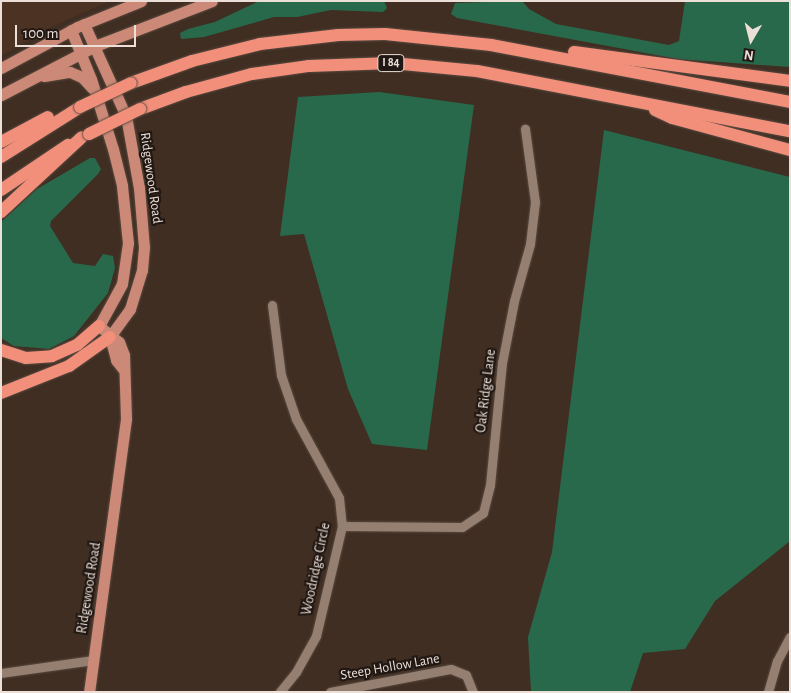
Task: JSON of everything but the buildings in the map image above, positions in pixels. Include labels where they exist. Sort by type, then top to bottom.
[{"type":"highway","name":"I 84","points":[[1,157],[75,110],[131,83],[172,67],[239,48],[338,35],[424,36],[531,52],[790,102]]},
{"type":"highway","points":[[531,52],[582,53],[790,82]]},
{"type":"highway","name":"I 84","points":[[1,190],[85,135],[140,109],[186,92],[252,74],[309,66],[372,62],[462,68],[790,131]]},
{"type":"highway","points":[[644,103],[672,118],[790,150]]},
{"type":"highway","points":[[1,142],[38,121],[75,110]]},
{"type":"highway","points":[[1,212],[85,135]]},
{"type":"highway","points":[[1,350],[26,358],[52,356],[77,345],[99,326]]},
{"type":"highway","points":[[1,393],[69,366],[110,337]]},
{"type":"main road","points":[[1,68],[71,30],[141,1]]},
{"type":"main road","points":[[1,95],[95,46],[212,1]]},
{"type":"main road","name":"Ridgewood Road","points":[[84,24],[121,103],[134,146],[144,247],[136,293],[128,313],[110,337]]},
{"type":"main road","points":[[71,30],[96,95],[119,175],[128,243],[122,284],[99,326]]},
{"type":"main road","points":[[26,81],[70,72],[87,82],[96,95]]},
{"type":"main road","name":"Ridgewood Road","points":[[89,692],[124,442],[126,402],[124,358],[120,344],[99,326]]},
{"type":"street","name":"Oak Ridge Lane","points":[[342,526],[462,527],[483,513],[490,486],[502,363],[514,301],[530,244],[535,202],[525,129]]},
{"type":"street","name":"Woodridge Circle","points":[[272,305],[281,375],[296,419],[339,498],[342,526],[316,636],[296,672],[280,692]]},
{"type":"street","points":[[768,692],[777,661],[790,637]]},
{"type":"street","points":[[1,673],[94,660]]},
{"type":"street","name":"Steep Hollow Lane","points":[[330,692],[451,669],[466,676],[473,692]]},
{"type":"shaded area","points":[[1,1],[110,1],[55,25],[1,56]]},
{"type":"green space","points":[[259,1],[384,1],[387,8],[383,12],[331,10],[297,17],[274,17],[204,37],[181,39],[180,33],[188,29],[215,22]]},
{"type":"green space","points":[[522,1],[529,9],[556,24],[669,45],[679,41],[685,1],[790,1],[790,67],[678,59],[457,18],[451,14],[455,3]]},
{"type":"green space","points":[[379,92],[474,105],[427,450],[372,444],[348,389],[304,234],[280,236],[298,97]]},
{"type":"green space","points":[[604,130],[790,177],[790,541],[715,601],[685,649],[643,653],[630,692],[531,692],[528,637],[552,552]]},
{"type":"green space","points":[[90,158],[95,158],[101,169],[51,221],[50,226],[73,263],[95,266],[103,254],[113,256],[115,268],[108,293],[74,336],[49,349],[14,346],[1,338],[1,222],[37,189]]}]
